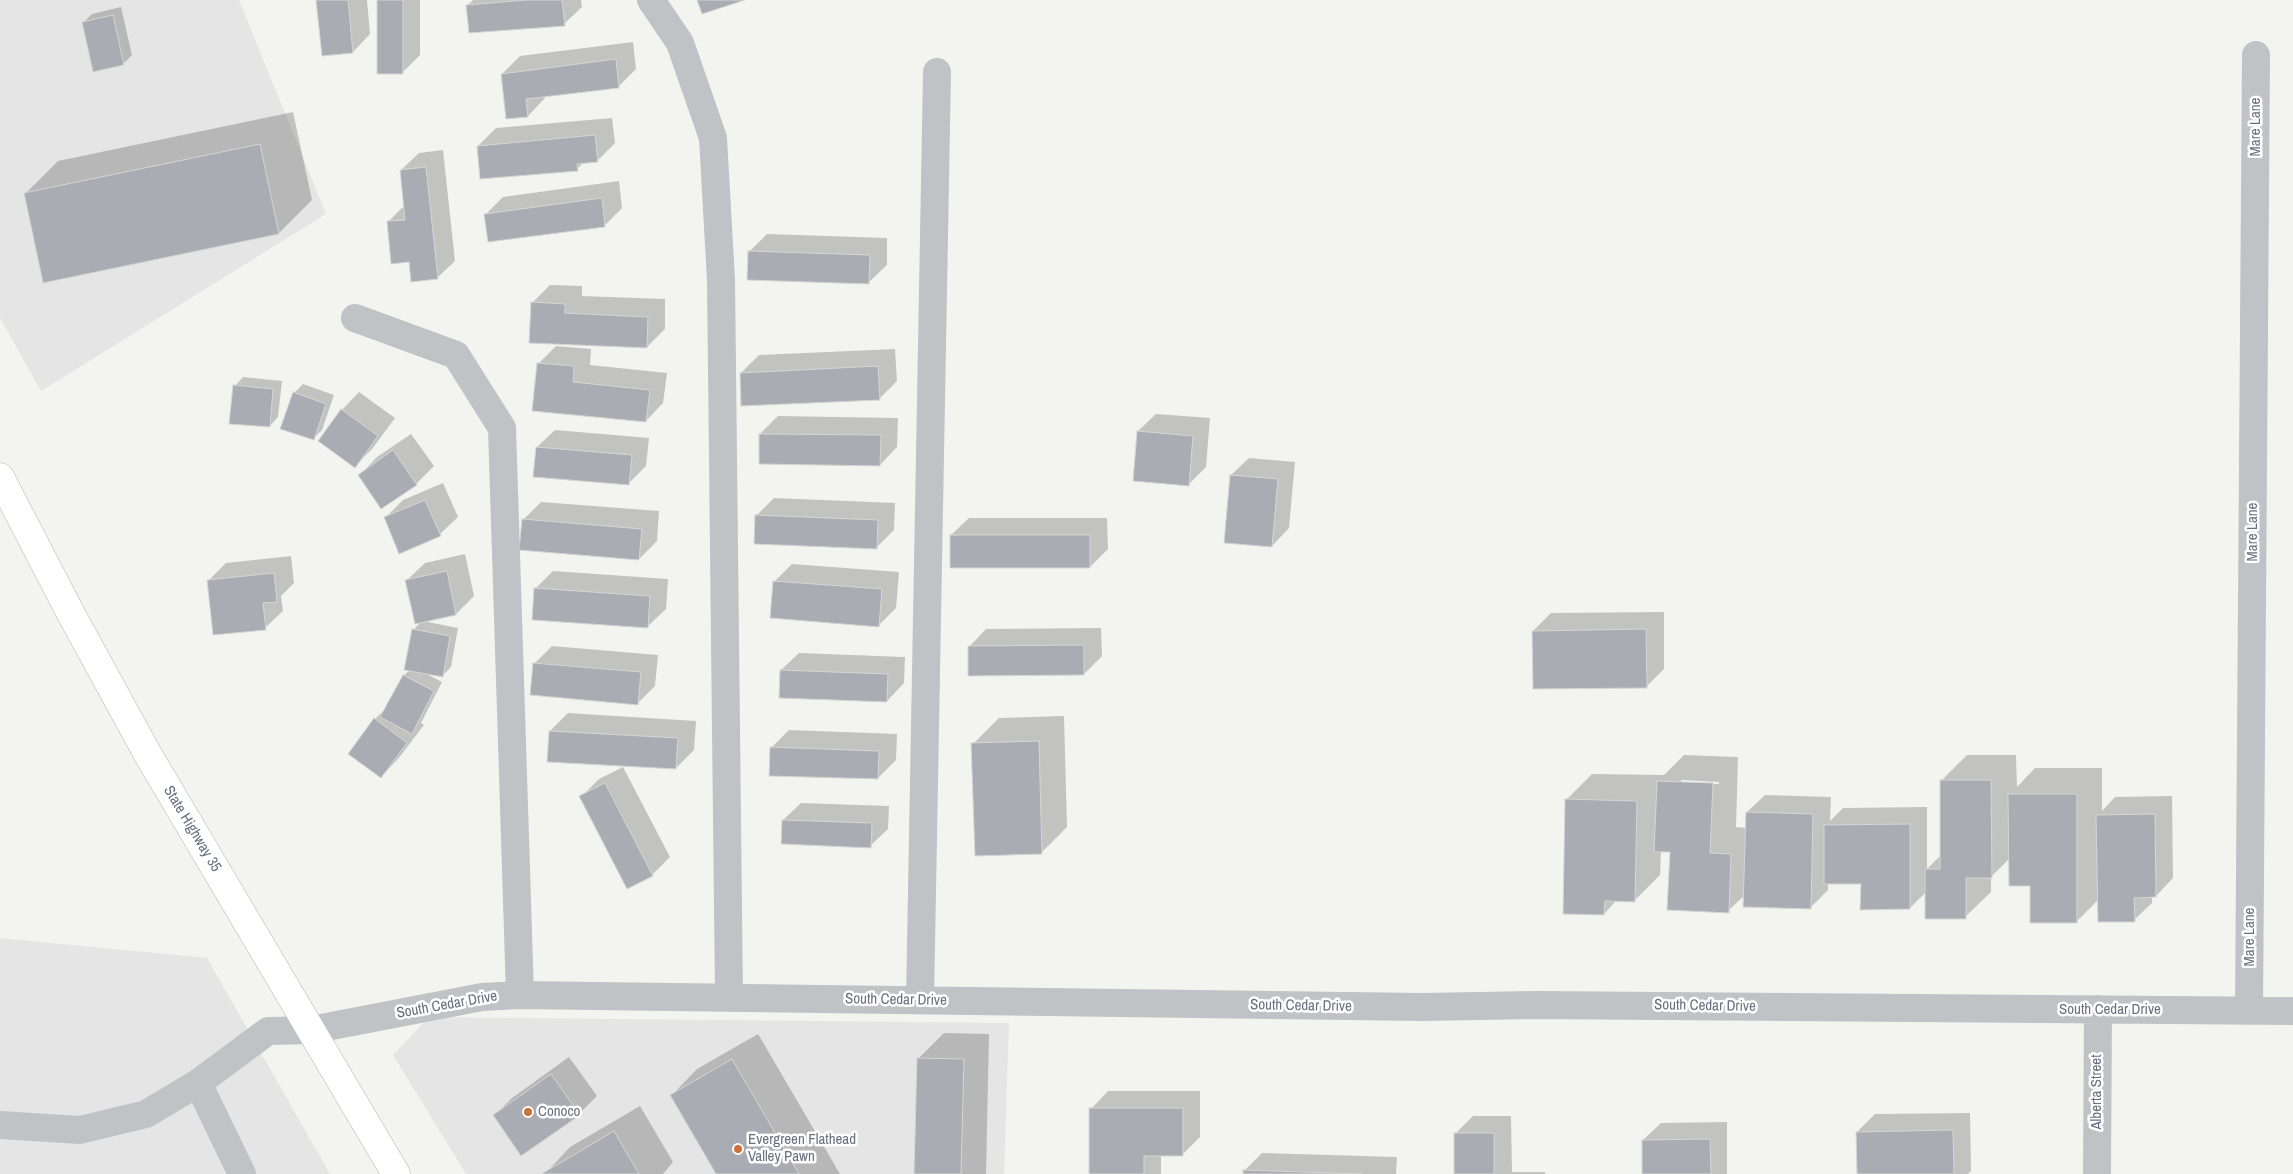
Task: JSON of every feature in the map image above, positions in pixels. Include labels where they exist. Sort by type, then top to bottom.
[{"type":"main road","name":"State Highway 35","points":[[0,477],[70,612],[147,753],[396,1174]]},
{"type":"street","points":[[652,0],[680,43],[713,138],[720,280],[729,997]]},
{"type":"street","name":"Mare Lane","points":[[2249,1010],[2256,55]]},
{"type":"street","points":[[920,1000],[937,72]]},
{"type":"street","points":[[355,318],[456,355],[502,428],[520,995]]},
{"type":"street","name":"South Cedar Drive","points":[[0,1125],[80,1130],[146,1114],[198,1083],[268,1031],[311,1030],[482,997],[520,995],[1422,1008],[1535,1005],[2293,1011]]},
{"type":"street","name":"Alberta Street","points":[[2097,1174],[2098,1010]]},
{"type":"street","points":[[198,1083],[242,1174]]},
{"type":"shaded area","points":[[0,0],[239,0],[326,214],[41,391],[0,318]]},
{"type":"shaded area","points":[[0,938],[207,958],[330,1174],[0,1174]]},
{"type":"shaded area","points":[[429,1017],[1009,1023],[1004,1174],[466,1174],[393,1055]]},
{"type":"building","points":[[316,0],[348,0],[353,53],[322,56]]},
{"type":"building","points":[[377,0],[403,0],[403,74],[377,74]]},
{"type":"building","points":[[527,0],[562,0],[565,26],[469,33],[466,5]]},
{"type":"building","points":[[697,0],[745,0],[702,14]]},
{"type":"building","points":[[113,15],[124,65],[93,72],[82,22]]},
{"type":"building","points":[[616,59],[619,88],[526,99],[528,117],[506,119],[501,74]]},
{"type":"building","points":[[595,135],[598,162],[577,164],[578,171],[480,179],[477,146]]},
{"type":"building","points":[[260,144],[279,234],[43,283],[24,193]]},
{"type":"building","points":[[426,167],[438,279],[411,282],[409,262],[391,264],[387,221],[405,220],[400,170]]},
{"type":"building","points":[[602,198],[605,227],[488,242],[484,214]]},
{"type":"building","points":[[748,251],[870,255],[869,284],[747,280]]},
{"type":"building","points":[[531,302],[565,304],[565,313],[648,317],[647,348],[529,343]]},
{"type":"building","points":[[537,363],[574,366],[573,382],[650,390],[646,422],[532,411]]},
{"type":"building","points":[[878,366],[880,400],[741,406],[740,373]]},
{"type":"building","points":[[233,385],[273,389],[270,427],[229,424]]},
{"type":"building","points":[[293,392],[326,404],[314,440],[280,429]]},
{"type":"building","points":[[341,409],[378,436],[355,468],[318,441]]},
{"type":"building","points":[[1137,431],[1193,436],[1189,486],[1133,481]]},
{"type":"building","points":[[759,434],[881,435],[880,466],[759,464]]},
{"type":"building","points":[[536,447],[632,455],[629,485],[533,477]]},
{"type":"building","points":[[393,450],[417,485],[381,509],[358,475]]},
{"type":"building","points":[[1230,475],[1278,479],[1272,547],[1224,543]]},
{"type":"building","points":[[425,500],[441,536],[399,554],[384,517]]},
{"type":"building","points":[[755,515],[878,520],[877,549],[754,544]]},
{"type":"building","points":[[522,519],[642,529],[639,560],[519,550]]},
{"type":"building","points":[[950,535],[1090,535],[1090,568],[950,568]]},
{"type":"building","points":[[447,571],[456,615],[415,624],[405,580]]},
{"type":"building","points":[[274,573],[277,602],[263,603],[266,630],[213,635],[207,580]]},
{"type":"building","points":[[773,581],[882,589],[879,627],[770,618]]},
{"type":"building","points":[[534,588],[650,596],[648,628],[532,620]]},
{"type":"building","points":[[412,629],[450,636],[443,677],[404,670]]},
{"type":"building","points":[[1646,629],[1647,688],[1533,689],[1532,631]]},
{"type":"building","points":[[1084,645],[1084,675],[968,676],[968,646]]},
{"type":"building","points":[[533,663],[641,672],[638,705],[530,695]]},
{"type":"building","points":[[780,670],[888,674],[887,702],[779,698]]},
{"type":"building","points":[[403,675],[434,691],[412,734],[380,717]]},
{"type":"building","points":[[374,718],[407,743],[381,778],[348,754]]},
{"type":"building","points":[[549,731],[678,738],[676,769],[547,762]]},
{"type":"building","points":[[1039,741],[1042,854],[975,856],[971,743]]},
{"type":"building","points":[[770,747],[879,751],[878,779],[769,776]]},
{"type":"building","points":[[1940,780],[1991,780],[1992,878],[1966,878],[1966,919],[1925,919],[1925,869],[1940,869]]},
{"type":"building","points":[[1657,781],[1713,783],[1710,853],[1731,854],[1729,913],[1667,910],[1670,852],[1654,852]]},
{"type":"building","points":[[605,783],[653,876],[627,889],[579,796]]},
{"type":"building","points":[[2008,794],[2077,794],[2077,923],[2030,923],[2030,886],[2009,886]]},
{"type":"building","points":[[1565,799],[1637,801],[1635,902],[1605,901],[1604,915],[1563,914]]},
{"type":"building","points":[[1746,812],[1813,814],[1811,909],[1743,907]]},
{"type":"building","points":[[2155,814],[2156,897],[2134,898],[2135,922],[2098,922],[2096,815]]},
{"type":"building","points":[[782,820],[872,823],[871,848],[781,844]]},
{"type":"building","points":[[1910,824],[1910,909],[1860,910],[1861,884],[1824,884],[1824,825]]},
{"type":"building","points":[[917,1058],[964,1059],[961,1174],[914,1174]]},
{"type":"building","points":[[732,1059],[799,1174],[716,1174],[670,1095]]},
{"type":"building","points":[[551,1074],[580,1115],[521,1156],[493,1115]]},
{"type":"building","points":[[1089,1108],[1183,1108],[1183,1156],[1144,1156],[1144,1174],[1089,1174]]},
{"type":"building","points":[[1953,1130],[1954,1174],[1857,1174],[1856,1132]]},
{"type":"building","points":[[614,1131],[639,1174],[543,1174],[543,1173]]},
{"type":"building","points":[[1454,1133],[1494,1133],[1494,1174],[1454,1174]]},
{"type":"building","points":[[1710,1139],[1711,1174],[1642,1174],[1642,1140]]},
{"type":"building","points":[[1243,1170],[1362,1174],[1243,1174]]},
{"type":"place","name":"Conoco","points":[[528,1112]]},
{"type":"place","name":"Evergreen Flathead Valley Pawn","points":[[738,1149]]}]
